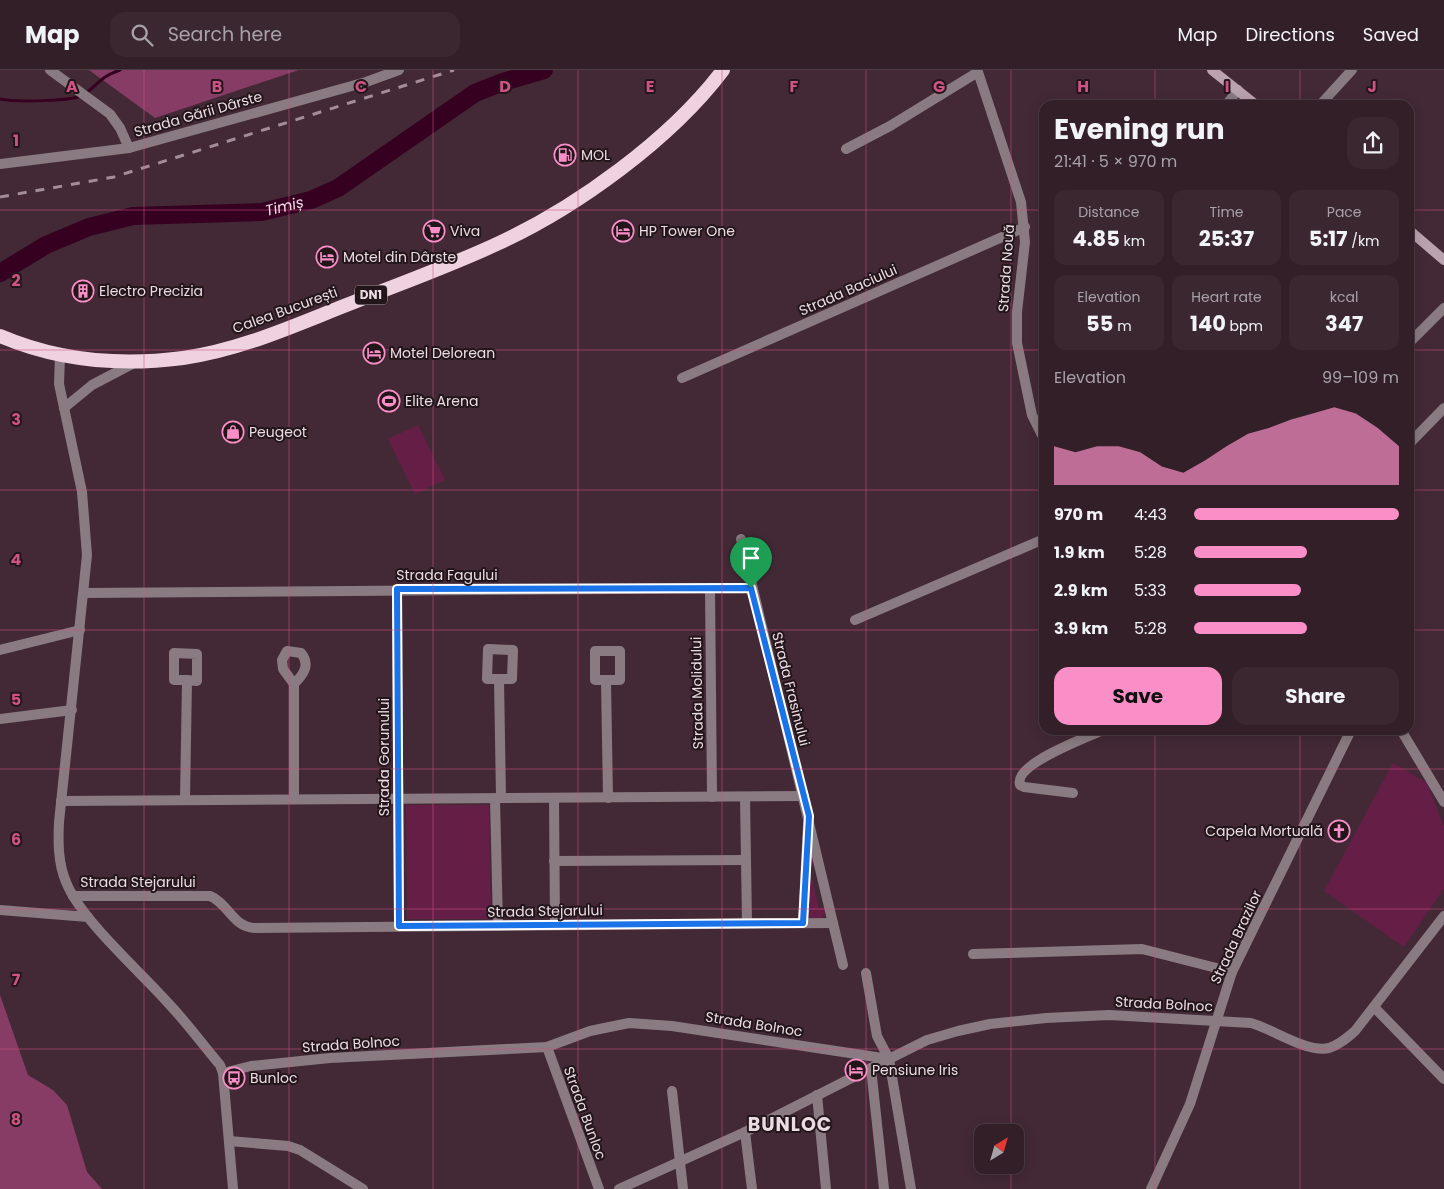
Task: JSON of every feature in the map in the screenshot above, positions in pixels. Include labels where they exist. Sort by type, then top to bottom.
[{"type":"highway","name":"Calea București","points":[[0,336],[60,356],[106,361],[140,361],[200,355],[247,342],[501,242],[582,195],[646,148],[686,112],[723,70]]},
{"type":"main road","points":[[1212,70],[1250,100]]},
{"type":"main road","points":[[1414,234],[1444,260]]},
{"type":"street","points":[[50,70],[110,114],[120,128],[129,148]]},
{"type":"street","name":"Strada Gării Dârste","points":[[0,164],[129,148],[366,82],[399,70]]},
{"type":"street","points":[[1325,100],[1352,70]]},
{"type":"street","name":"Strada Nouă","points":[[846,149],[890,126],[978,72],[1021,202],[1025,227],[1024,260],[1017,312],[1016,343],[1032,415],[1039,430]]},
{"type":"street","points":[[1230,100],[1238,90]]},
{"type":"street","name":"Strada Baciului","points":[[682,378],[1025,227]]},
{"type":"street","points":[[1414,338],[1444,308]]},
{"type":"street","name":"Strada Stejarului","points":[[60,356],[58,384],[85,511],[86,555],[84,592],[58,840],[59,855],[66,882],[73,896],[210,896],[247,927],[833,923]]},
{"type":"street","points":[[64,408],[92,385],[140,361]]},
{"type":"street","points":[[1414,439],[1444,408]]},
{"type":"street","name":"Strada Frasinului","points":[[741,539],[751,588],[809,816],[843,965]]},
{"type":"street","points":[[855,620],[1039,541]]},
{"type":"street","name":"Strada Molidului","points":[[710,588],[712,797]]},
{"type":"street","name":"Strada Fagului","points":[[84,592],[751,588]]},
{"type":"street","name":"Strada Gorunului","points":[[397,589],[399,926]]},
{"type":"street","points":[[0,650],[80,630]]},
{"type":"street","points":[[498,926],[499,679]]},
{"type":"street","points":[[185,800],[187,680]]},
{"type":"street","points":[[606,680],[608,798]]},
{"type":"street","points":[[294,684],[294,799]]},
{"type":"street","points":[[0,719],[72,710]]},
{"type":"street","points":[[1073,793],[1024,787],[1020,785],[1018,780],[1021,773],[1035,761],[1092,735]]},
{"type":"street","name":"Strada Brazilor","points":[[1151,1189],[1190,1104],[1232,972],[1349,735]]},
{"type":"street","points":[[1404,735],[1444,802]]},
{"type":"street","points":[[61,801],[804,796]]},
{"type":"street","points":[[745,797],[747,923]]},
{"type":"street","points":[[554,798],[554,925]]},
{"type":"street","name":"Strada Frasinului","points":[[803,923],[809,816]]},
{"type":"street","points":[[554,861],[746,860]]},
{"type":"street","points":[[73,896],[88,917],[170,1005],[220,1066],[223,1073],[233,1189]]},
{"type":"street","points":[[0,910],[88,917]]},
{"type":"street","name":"Strada Bolnoc","points":[[223,1073],[251,1066],[330,1058],[547,1047],[590,1031],[629,1023],[672,1026],[889,1059],[927,1040],[990,1024],[1109,1015],[1251,1023],[1266,1027],[1317,1049],[1339,1044],[1355,1031],[1444,916]]},
{"type":"street","points":[[973,954],[1142,949],[1232,972]]},
{"type":"street","points":[[866,973],[877,1036],[889,1059],[911,1189]]},
{"type":"street","points":[[1374,1007],[1444,1079]]},
{"type":"street","name":"Strada Bunloc","points":[[547,1047],[599,1189]]},
{"type":"street","points":[[626,1188],[745,1132],[889,1059]]},
{"type":"street","points":[[872,1068],[884,1189]]},
{"type":"street","points":[[672,1091],[683,1189]]},
{"type":"street","points":[[817,1095],[826,1189]]},
{"type":"street","points":[[745,1132],[752,1189]]},
{"type":"street","points":[[228,1140],[288,1146],[300,1150],[363,1189]]},
{"type":"shaded area","points":[[89,70],[299,70],[155,118]]},
{"type":"shaded area","points":[[418,425],[445,480],[415,494],[388,439]]},
{"type":"shaded area","points":[[1393,763],[1427,783],[1444,827],[1444,888],[1404,947],[1324,891]]},
{"type":"shaded area","points":[[406,805],[489,805],[491,919],[407,919]]},
{"type":"shaded area","points":[[810,851],[815,865],[809,867],[819,908],[825,907],[826,911],[822,918],[811,919],[807,915],[807,853]]},
{"type":"shaded area","points":[[0,995],[28,1075],[53,1090],[67,1105],[87,1172],[102,1189],[0,1189]]},
{"type":"waterway","points":[[0,99],[44,101],[79,97],[104,78],[120,70]]},
{"type":"waterway","name":"Timiș","points":[[0,273],[46,245],[89,227],[133,216],[262,212],[311,200],[338,188],[475,93],[503,82],[544,70]]},
{"type":"railway","points":[[0,197],[114,177],[454,70]]},
{"type":"place","name":"MOL","points":[[565,155]]},
{"type":"place","name":"Viva","points":[[434,231]]},
{"type":"place","name":"HP Tower One","points":[[623,231]]},
{"type":"place","name":"Motel din Dârste","points":[[327,257]]},
{"type":"place","name":"Electro Precizia","points":[[83,291]]},
{"type":"place","name":"Motel Delorean","points":[[374,353]]},
{"type":"place","name":"Elite Arena","points":[[389,401]]},
{"type":"place","name":"Peugeot","points":[[233,432]]},
{"type":"place","name":"Capela Mortuală","points":[[1339,831]]},
{"type":"place","name":"Pensiune Iris","points":[[856,1070]]},
{"type":"place","name":"Bunloc","points":[[234,1078]]},
{"type":"district","name":"BUNLOC","points":[[790,1124]]},
{"type":"route","points":[[751,588],[809,816],[806,835],[803,923],[399,926],[397,589],[751,588]]}]
